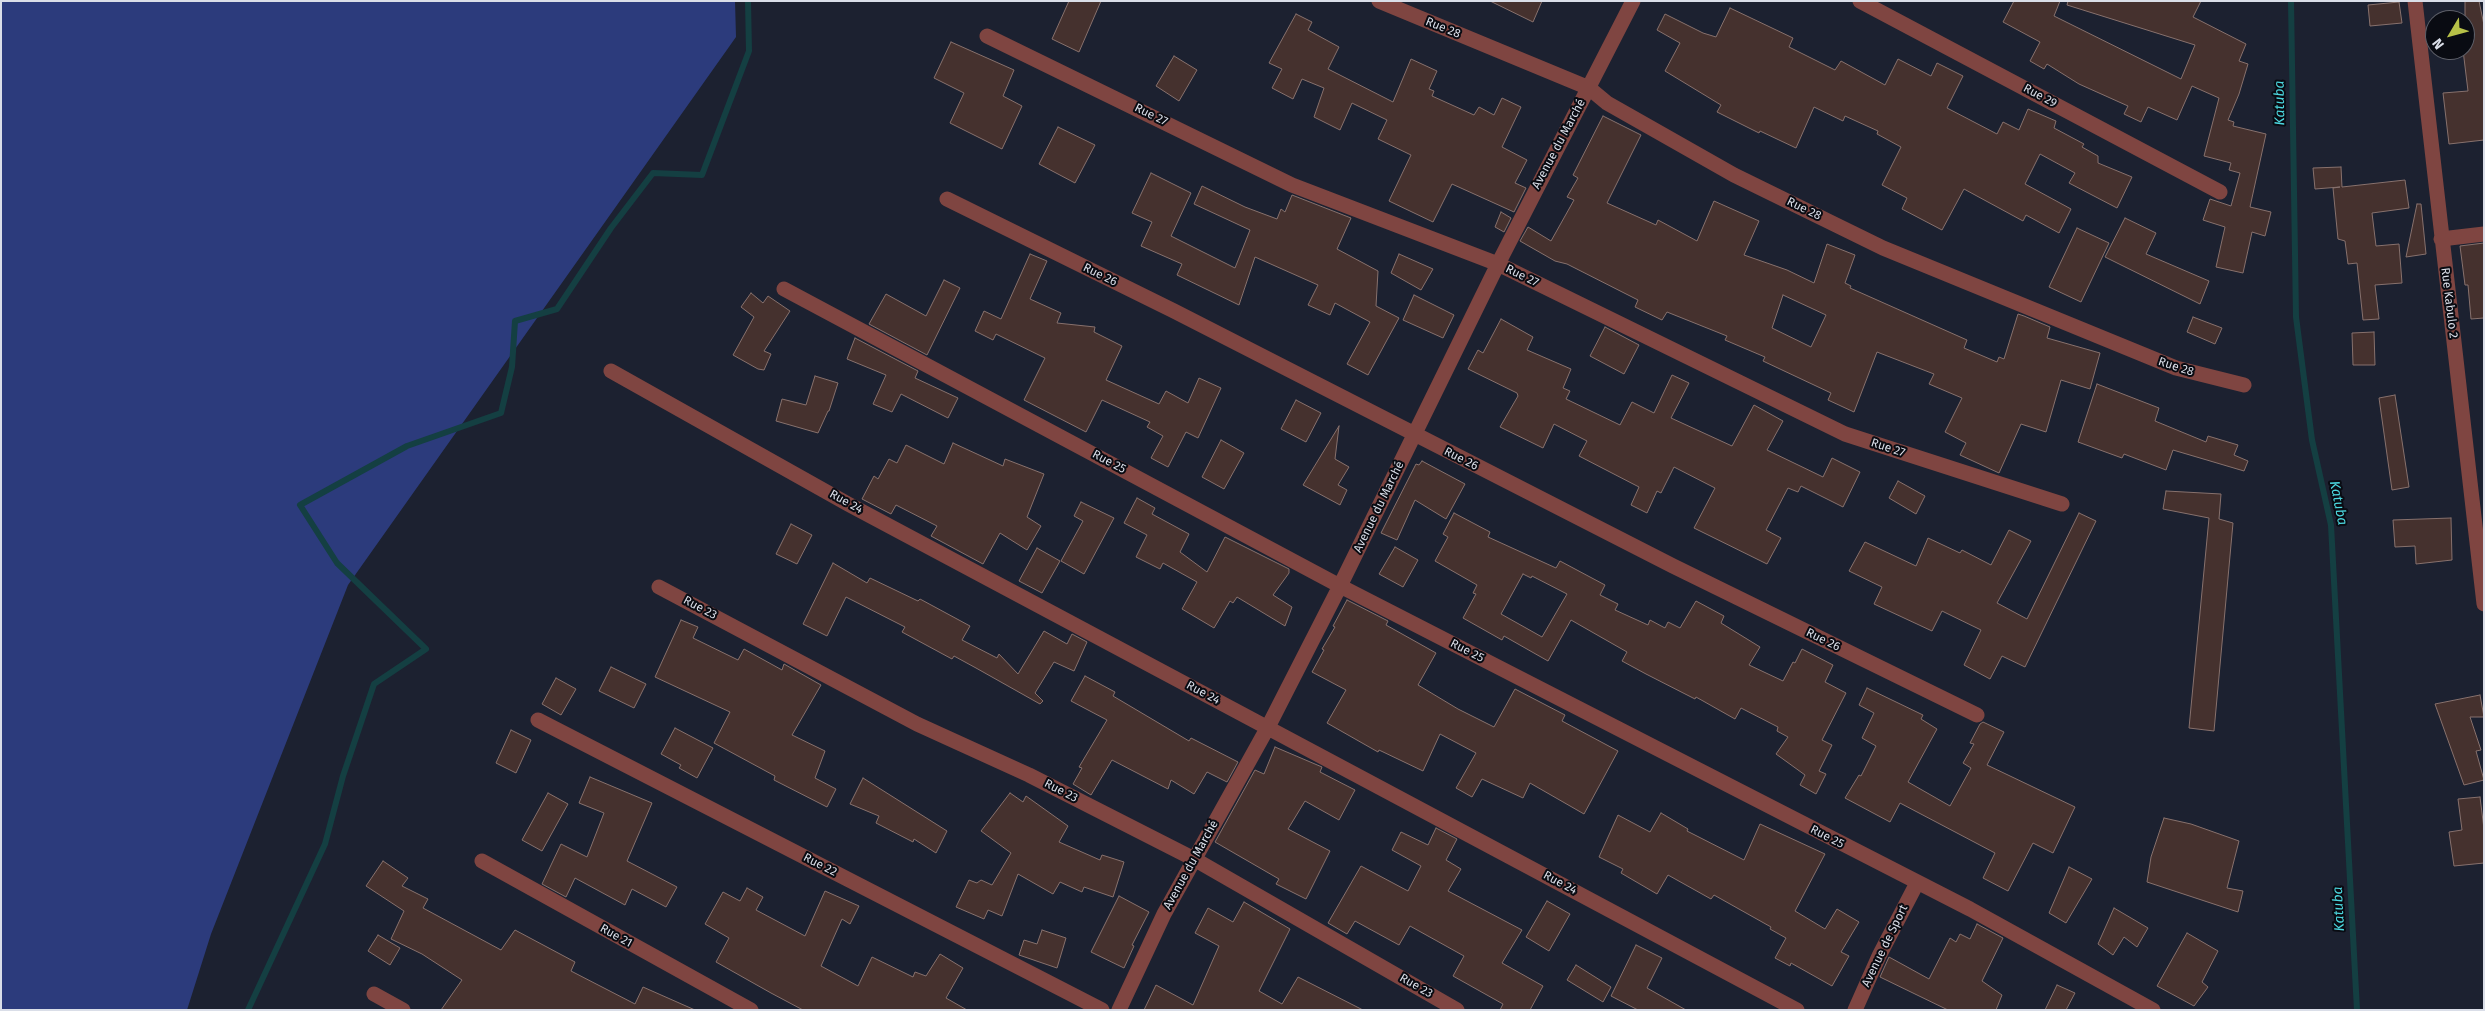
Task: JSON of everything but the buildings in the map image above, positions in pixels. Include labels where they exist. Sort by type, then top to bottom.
[{"type":"street","name":"Rue 28","points":[[1378,1],[1590,88],[1608,103],[1734,175],[1883,248],[2176,368],[2244,385]]},
{"type":"street","name":"Avenue du Marché","points":[[1119,1010],[1164,914],[1268,727],[1340,586],[1498,264],[1634,1]]},
{"type":"street","name":"Rue 29","points":[[1860,1],[2220,192]]},
{"type":"street","name":"Rue Kabulo 2","points":[[2415,1],[2484,604]]},
{"type":"street","name":"Rue 27","points":[[987,36],[1292,185],[1498,264],[1845,434],[2062,504]]},
{"type":"street","name":"Rue 26","points":[[946,199],[1174,311],[1415,436],[1673,566],[1977,715]]},
{"type":"street","points":[[2441,239],[2484,234]]},
{"type":"street","name":"Rue 25","points":[[784,288],[1340,586],[1970,909],[2153,1010]]},
{"type":"street","name":"Rue 24","points":[[611,371],[857,508],[1797,1010]]},
{"type":"street","name":"Rue 23","points":[[659,587],[917,724],[1029,775],[1194,859],[1457,1010]]},
{"type":"street","name":"Rue 22","points":[[538,720],[1102,1010]]},
{"type":"street","name":"Rue 21","points":[[482,861],[751,1010]]},
{"type":"street","name":"Avenue de Sport","points":[[1855,1010],[1879,956],[1917,883]]},
{"type":"street","points":[[374,994],[403,1010]]},
{"type":"shaded area","points":[[1,1],[735,1],[736,37],[348,585],[211,934],[187,1010],[1,1010]]},
{"type":"waterway","points":[[248,1010],[325,844],[343,776],[374,684],[426,649],[337,563],[300,505],[407,446],[501,413],[512,367],[515,321],[557,309],[611,228],[653,173],[702,175],[749,51],[748,1]]},
{"type":"waterway","name":"Katuba","points":[[2291,1],[2296,317],[2312,440],[2331,525],[2357,1010]]}]
